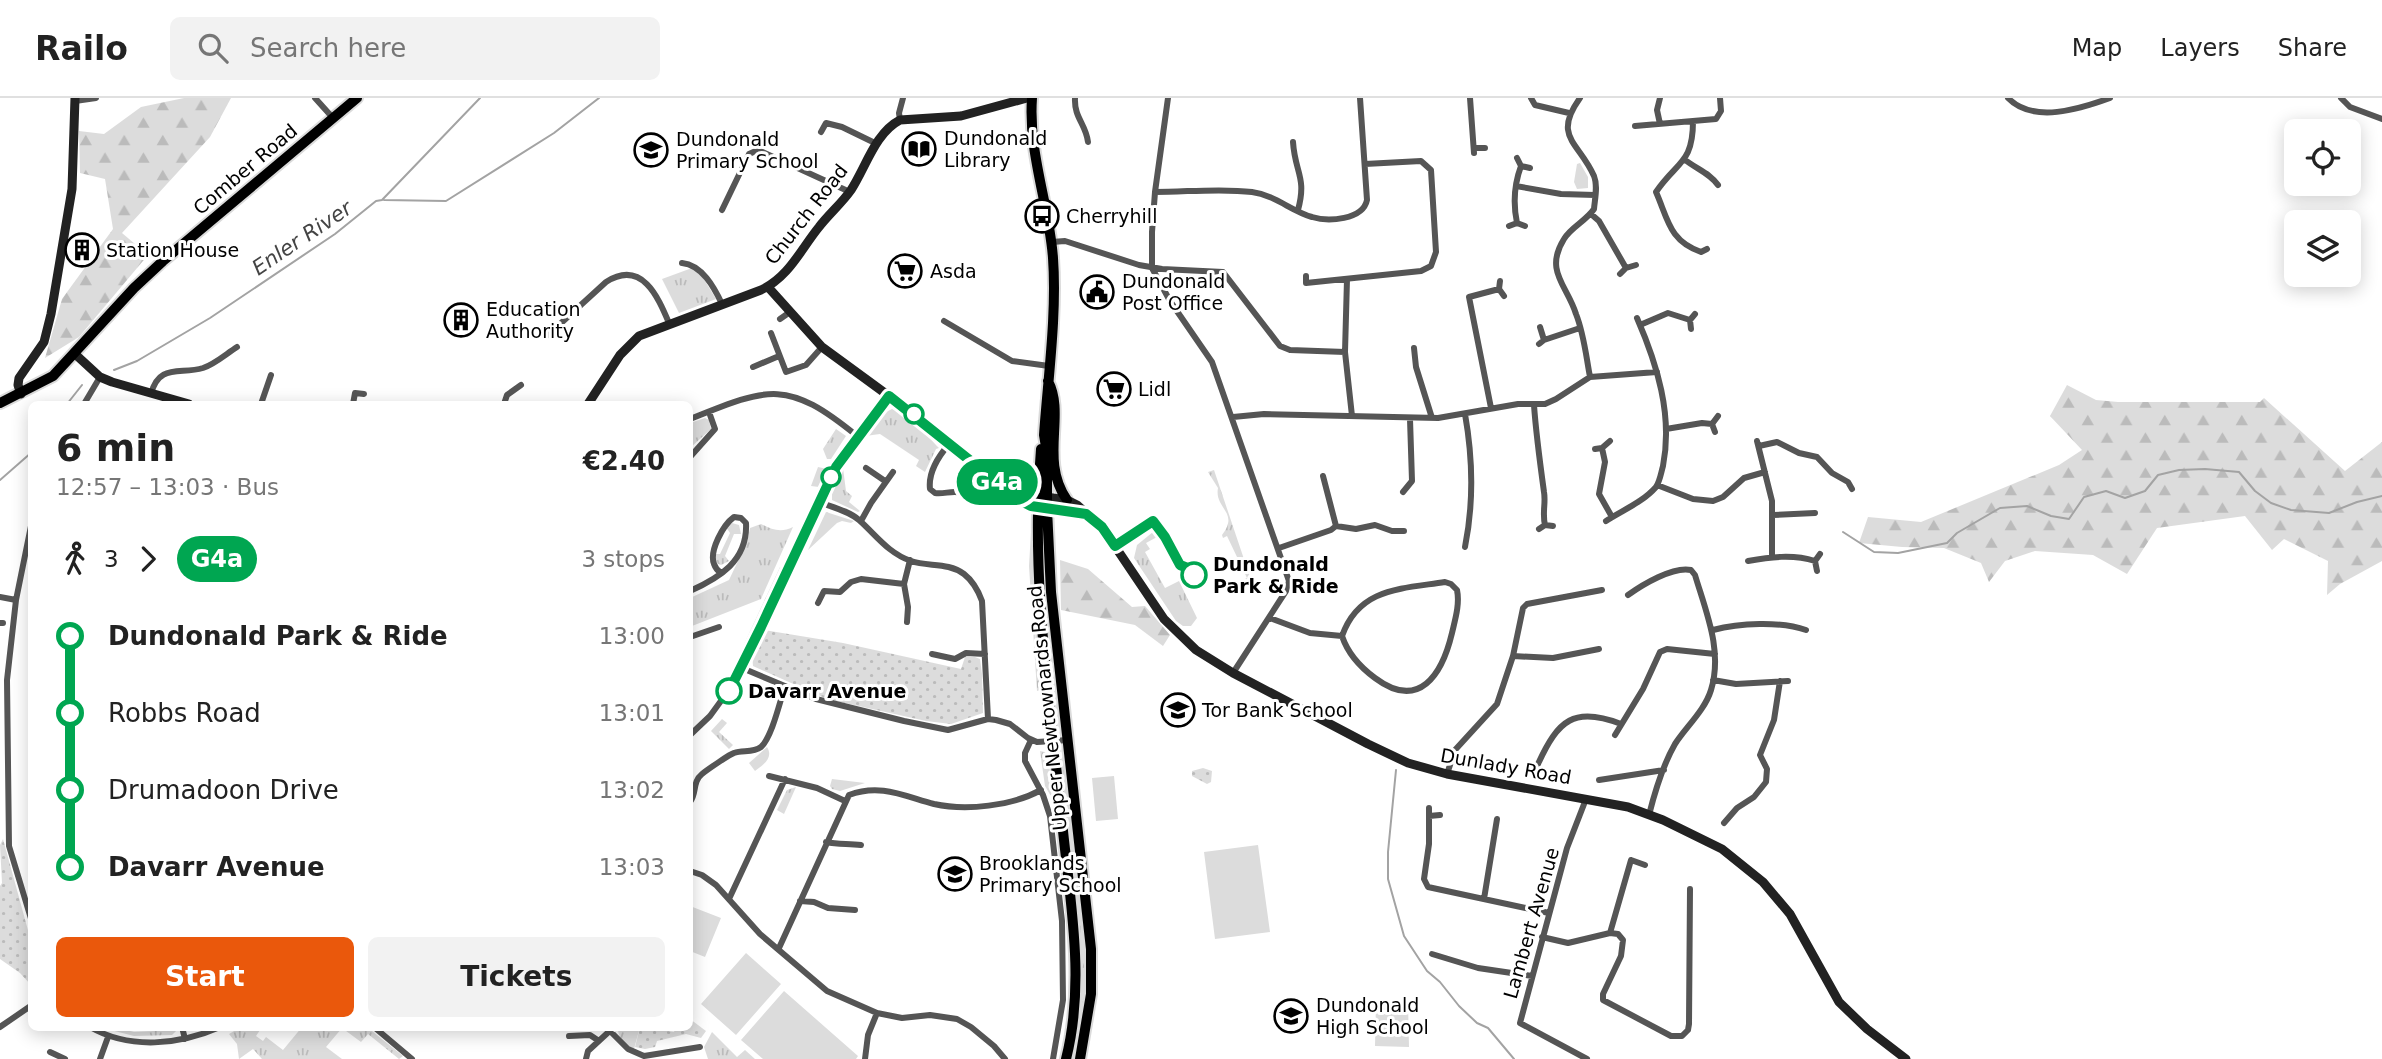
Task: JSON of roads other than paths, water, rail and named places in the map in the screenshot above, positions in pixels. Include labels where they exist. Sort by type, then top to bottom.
[{"type":"highway","name":"Comber Road","points":[[0,403],[53,376],[134,288],[158,266],[357,98]]},
{"type":"highway","name":"Upper Newtownards Road","points":[[1030,98],[1032,133],[1052,242],[1054,286],[1044,435],[1047,453],[1038,593],[1076,964],[1072,1027],[1066,1059]]},
{"type":"highway","points":[[1048,381],[1055,394],[1052,442],[1054,467],[1067,500]]},
{"type":"highway","name":"Upper Newtownards Road","points":[[1042,503],[1091,948],[1091,994],[1080,1059]]},
{"type":"street","points":[[21,394],[19,378],[44,342],[64,248],[72,189],[75,100],[96,98]]},
{"type":"street","points":[[315,98],[333,118]]},
{"type":"street","points":[[904,98],[899,113],[901,120],[961,116],[1030,98]]},
{"type":"street","points":[[1075,98],[1076,117],[1087,135],[1088,142]]},
{"type":"street","points":[[1168,98],[1155,192],[1152,268],[1170,301],[1212,362],[1289,581],[1270,618],[1233,673]]},
{"type":"street","points":[[1155,192],[1256,193],[1318,218],[1350,217],[1360,213],[1367,200],[1360,98]]},
{"type":"street","points":[[1470,98],[1474,150],[1485,148]]},
{"type":"street","points":[[1531,98],[1535,105],[1569,113]]},
{"type":"street","points":[[1580,98],[1569,113],[1567,129],[1573,144],[1594,176],[1594,208],[1591,214],[1565,236],[1557,253],[1556,266],[1558,280],[1576,312],[1590,377]]},
{"type":"street","points":[[1660,98],[1657,110],[1660,124]]},
{"type":"street","points":[[1635,126],[1716,119],[1719,117],[1720,98]]},
{"type":"street","points":[[2008,98],[2025,110],[2040,112],[2077,108],[2110,98]]},
{"type":"street","points":[[2341,98],[2350,107],[2382,119]]},
{"type":"street","name":"Church Road","points":[[590,401],[633,340],[670,323],[768,287],[790,266],[817,229],[850,192],[877,144],[892,125],[901,120]]},
{"type":"street","points":[[1693,121],[1693,144],[1685,159],[1656,192],[1664,216],[1678,238],[1690,248],[1704,250],[1698,261]]},
{"type":"street","points":[[821,132],[825,123],[842,127],[877,144]]},
{"type":"street","points":[[1293,142],[1295,162],[1303,183],[1297,210]]},
{"type":"street","points":[[722,210],[749,154],[758,150],[850,192]]},
{"type":"street","points":[[1508,226],[1521,225],[1514,206],[1521,166],[1517,158]]},
{"type":"street","points":[[1685,159],[1696,169],[1712,177],[1718,186]]},
{"type":"street","points":[[1306,276],[1306,283],[1421,271],[1431,266],[1436,256],[1430,170],[1427,164],[1421,161],[1365,164]]},
{"type":"street","points":[[1521,166],[1530,168]]},
{"type":"street","points":[[1712,177],[1718,170]]},
{"type":"street","points":[[1516,186],[1561,194],[1595,195]]},
{"type":"street","points":[[1591,214],[1599,221],[1626,268]]},
{"type":"street","points":[[1052,242],[1065,242],[1152,268],[1223,272],[1280,346],[1290,350],[1345,352]]},
{"type":"street","points":[[682,263],[691,264],[703,274],[722,304]]},
{"type":"street","points":[[1620,274],[1626,268],[1636,265]]},
{"type":"street","points":[[548,335],[607,282],[625,275],[650,285],[670,323]]},
{"type":"street","points":[[1347,279],[1345,352],[1352,416]]},
{"type":"street","points":[[1491,408],[1469,297],[1500,285],[1504,296]]},
{"type":"street","points":[[768,287],[822,347],[1027,505],[1067,500]]},
{"type":"street","points":[[780,319],[790,312]]},
{"type":"street","points":[[1610,441],[1599,449],[1605,462],[1599,494],[1609,519],[1645,497],[1657,485],[1665,454],[1667,429],[1657,372],[1653,355],[1638,321],[1668,313],[1693,317],[1691,328]]},
{"type":"street","points":[[944,321],[1012,360],[1049,366]]},
{"type":"street","points":[[1540,327],[1542,342],[1580,328]]},
{"type":"street","points":[[771,333],[786,372],[806,365],[822,347]]},
{"type":"street","points":[[151,394],[154,383],[160,376],[205,368],[237,346]]},
{"type":"street","points":[[1413,348],[1432,418]]},
{"type":"street","points":[[75,354],[100,377],[177,401]]},
{"type":"street","points":[[752,367],[779,356]]},
{"type":"street","points":[[1233,417],[1264,414],[1432,418],[1556,400],[1590,377],[1657,372]]},
{"type":"street","points":[[262,401],[271,375]]},
{"type":"street","points":[[86,401],[100,377]]},
{"type":"street","points":[[505,401],[507,395],[522,385]]},
{"type":"street","points":[[354,401],[355,393],[363,394]]},
{"type":"street","points":[[693,418],[742,398],[776,393],[812,404],[856,436]]},
{"type":"street","points":[[693,732],[717,708],[742,668],[836,467],[856,436],[889,396]]},
{"type":"street","points":[[1534,405],[1538,461],[1545,495],[1542,511],[1545,527]]},
{"type":"street","points":[[693,454],[715,429],[709,412]]},
{"type":"street","points":[[1465,414],[1472,476],[1470,518],[1465,547]]},
{"type":"street","points":[[1667,429],[1702,423],[1713,428],[1718,416]]},
{"type":"street","points":[[1403,492],[1412,481],[1410,419]]},
{"type":"street","points":[[1772,556],[1772,500],[1758,443],[1777,442],[1799,453],[1817,457],[1832,473],[1850,479],[1852,489]]},
{"type":"street","points":[[950,444],[939,456],[928,478],[930,489],[941,494],[959,492],[968,500]]},
{"type":"street","points":[[866,468],[885,481]]},
{"type":"street","points":[[861,521],[893,472]]},
{"type":"street","points":[[1657,485],[1693,499],[1713,501],[1723,497],[1744,478],[1765,472]]},
{"type":"street","points":[[1322,474],[1336,526]]},
{"type":"street","name":"Dunlady Road","points":[[1067,500],[1099,524],[1175,632],[1196,650],[1233,673],[1391,755],[1447,774],[1628,807],[1722,849],[1763,881],[1790,914],[1839,1002],[1867,1029],[1906,1059]]},
{"type":"street","points":[[819,502],[853,515],[884,546],[910,561],[952,567],[971,580],[982,601],[988,719]]},
{"type":"street","points":[[1042,503],[1086,514]]},
{"type":"street","points":[[1773,515],[1815,513]]},
{"type":"street","points":[[693,590],[717,579],[721,573],[732,567],[746,534],[746,523],[741,518],[734,517],[726,523],[713,553],[713,562],[721,573]]},
{"type":"street","points":[[1279,548],[1336,526],[1356,529],[1376,525],[1392,531],[1404,531]]},
{"type":"street","points":[[28,538],[16,600],[4,711],[9,846],[28,909]]},
{"type":"street","points":[[1816,570],[1815,561],[1820,554]]},
{"type":"street","points":[[1748,561],[1772,556],[1815,561]]},
{"type":"street","points":[[23,560],[28,561]]},
{"type":"street","points":[[907,622],[908,607],[904,584],[910,561]]},
{"type":"street","points":[[1628,595],[1660,577],[1682,569],[1691,570],[1713,630],[1713,680],[1708,698],[1675,745],[1649,815]]},
{"type":"street","points":[[818,603],[824,591],[840,592],[851,582],[861,579],[904,584]]},
{"type":"street","points":[[1445,582],[1457,590],[1456,613],[1444,660],[1433,678],[1419,689],[1403,692],[1387,687],[1353,659],[1342,636],[1354,611],[1377,595],[1445,582]]},
{"type":"street","points":[[1447,774],[1455,750],[1497,704],[1513,656],[1524,606],[1602,590]]},
{"type":"street","points":[[1594,593],[1595,603]]},
{"type":"street","points":[[0,597],[16,600]]},
{"type":"street","points":[[1270,618],[1310,633],[1342,636]]},
{"type":"street","points":[[1713,630],[1738,624],[1803,629],[1803,618]]},
{"type":"street","points":[[693,637],[719,627]]},
{"type":"street","points":[[1513,656],[1553,658],[1596,650],[1594,661]]},
{"type":"street","points":[[1615,735],[1643,689],[1661,650],[1714,654]]},
{"type":"street","points":[[932,654],[955,659],[966,653],[985,654]]},
{"type":"street","points":[[742,668],[816,699],[939,729],[961,728],[988,719],[1010,724],[1031,740],[1045,743],[1068,740]]},
{"type":"street","points":[[1713,680],[1736,684],[1788,681]]},
{"type":"street","points":[[1736,823],[1727,820],[1737,808],[1754,797],[1766,782],[1768,775],[1760,755],[1774,720],[1780,681]]},
{"type":"street","points":[[693,798],[696,782],[702,774],[726,756],[753,751],[763,745],[772,727],[785,686]]},
{"type":"street","points":[[1538,764],[1558,727],[1582,715],[1592,715],[1621,724]]},
{"type":"street","points":[[1031,740],[1025,761],[1041,790],[1050,816],[1064,941],[1063,1000],[1053,1059]]},
{"type":"street","points":[[1762,751],[1772,755]]},
{"type":"street","points":[[1599,780],[1617,775],[1664,770]]},
{"type":"street","points":[[769,775],[817,788],[845,801]]},
{"type":"street","points":[[729,899],[785,779]]},
{"type":"street","points":[[779,948],[849,795],[866,790],[890,790],[936,804],[967,807],[1022,798],[1041,790]]},
{"type":"street","name":"Lambert Avenue","points":[[1586,799],[1567,848],[1520,1023],[1587,1059]]},
{"type":"street","points":[[1440,815],[1429,812],[1429,844],[1424,879],[1426,885],[1435,890],[1549,913]]},
{"type":"street","points":[[0,820],[8,824]]},
{"type":"street","points":[[1484,899],[1497,822],[1507,827]]},
{"type":"street","points":[[827,842],[861,845]]},
{"type":"street","points":[[1611,933],[1631,860],[1645,864]]},
{"type":"street","points":[[693,872],[716,885],[760,934],[827,991],[877,1013],[902,1018],[930,1015],[957,1019],[994,1046],[1005,1059]]},
{"type":"street","points":[[1542,937],[1568,943],[1611,933],[1620,935],[1624,943],[1621,956],[1603,994],[1603,1000],[1673,1037],[1682,1036],[1689,1027],[1695,897],[1690,889]]},
{"type":"street","points":[[800,901],[814,902],[828,908],[855,910]]},
{"type":"street","points":[[1437,966],[1436,956],[1486,970],[1510,971],[1532,976]]},
{"type":"street","points":[[0,1027],[28,1008]]},
{"type":"street","points":[[866,1059],[868,1035],[877,1013]]},
{"type":"street","points":[[97,1031],[108,1037],[143,1042],[185,1039],[208,1031]]},
{"type":"street","points":[[183,1031],[185,1039]]},
{"type":"street","points":[[382,1031],[412,1059]]},
{"type":"street","points":[[586,1059],[588,1051],[610,1031]]},
{"type":"street","points":[[614,1031],[628,1049],[644,1056],[700,1047]]},
{"type":"street","points":[[569,1036],[590,1035],[598,1041]]},
{"type":"street","points":[[100,1059],[108,1037]]},
{"type":"street","points":[[50,1052],[65,1059]]},
{"type":"waterway","name":"Enler River","points":[[114,370],[137,361],[210,318],[335,234],[376,201],[382,200],[480,98]]},
{"type":"waterway","points":[[384,200],[446,201],[554,133],[599,98]]},
{"type":"waterway","name":"Enler River","points":[[69,401],[82,385]]},
{"type":"waterway","name":"Enler River","points":[[0,480],[28,456]]},
{"type":"waterway","points":[[1843,532],[1874,552],[1898,553],[1947,543],[1957,533],[2000,508],[2027,506],[2051,516],[2069,519],[2084,497],[2106,491],[2125,498],[2145,491],[2158,475],[2179,470],[2239,472],[2255,491],[2271,503],[2291,510],[2329,513],[2382,496]]},
{"type":"waterway","points":[[1396,770],[1388,879],[1404,936],[1427,971],[1477,1023],[1488,1028],[1514,1059]]},
{"type":"place","name":"Dundonald Library","points":[[919,149]]},
{"type":"place","name":"Dundonald Primary School","points":[[651,150]]},
{"type":"place","name":"Cherryhill","points":[[1042,216]]},
{"type":"place","name":"Station House","points":[[82,250]]},
{"type":"place","name":"Asda","points":[[905,271]]},
{"type":"place","name":"Dundonald Post Office","points":[[1097,292]]},
{"type":"place","name":"Education Authority","points":[[461,320]]},
{"type":"place","name":"Lidl","points":[[1114,389]]},
{"type":"place","name":"Dundonald Park & Ride","points":[[1194,575]]},
{"type":"place","name":"Davarr Avenue","points":[[729,691]]},
{"type":"place","name":"Tor Bank School","points":[[1178,710]]},
{"type":"place","name":"Brooklands Primary School","points":[[955,874]]},
{"type":"place","name":"Dundonald High School","points":[[1291,1016]]}]
